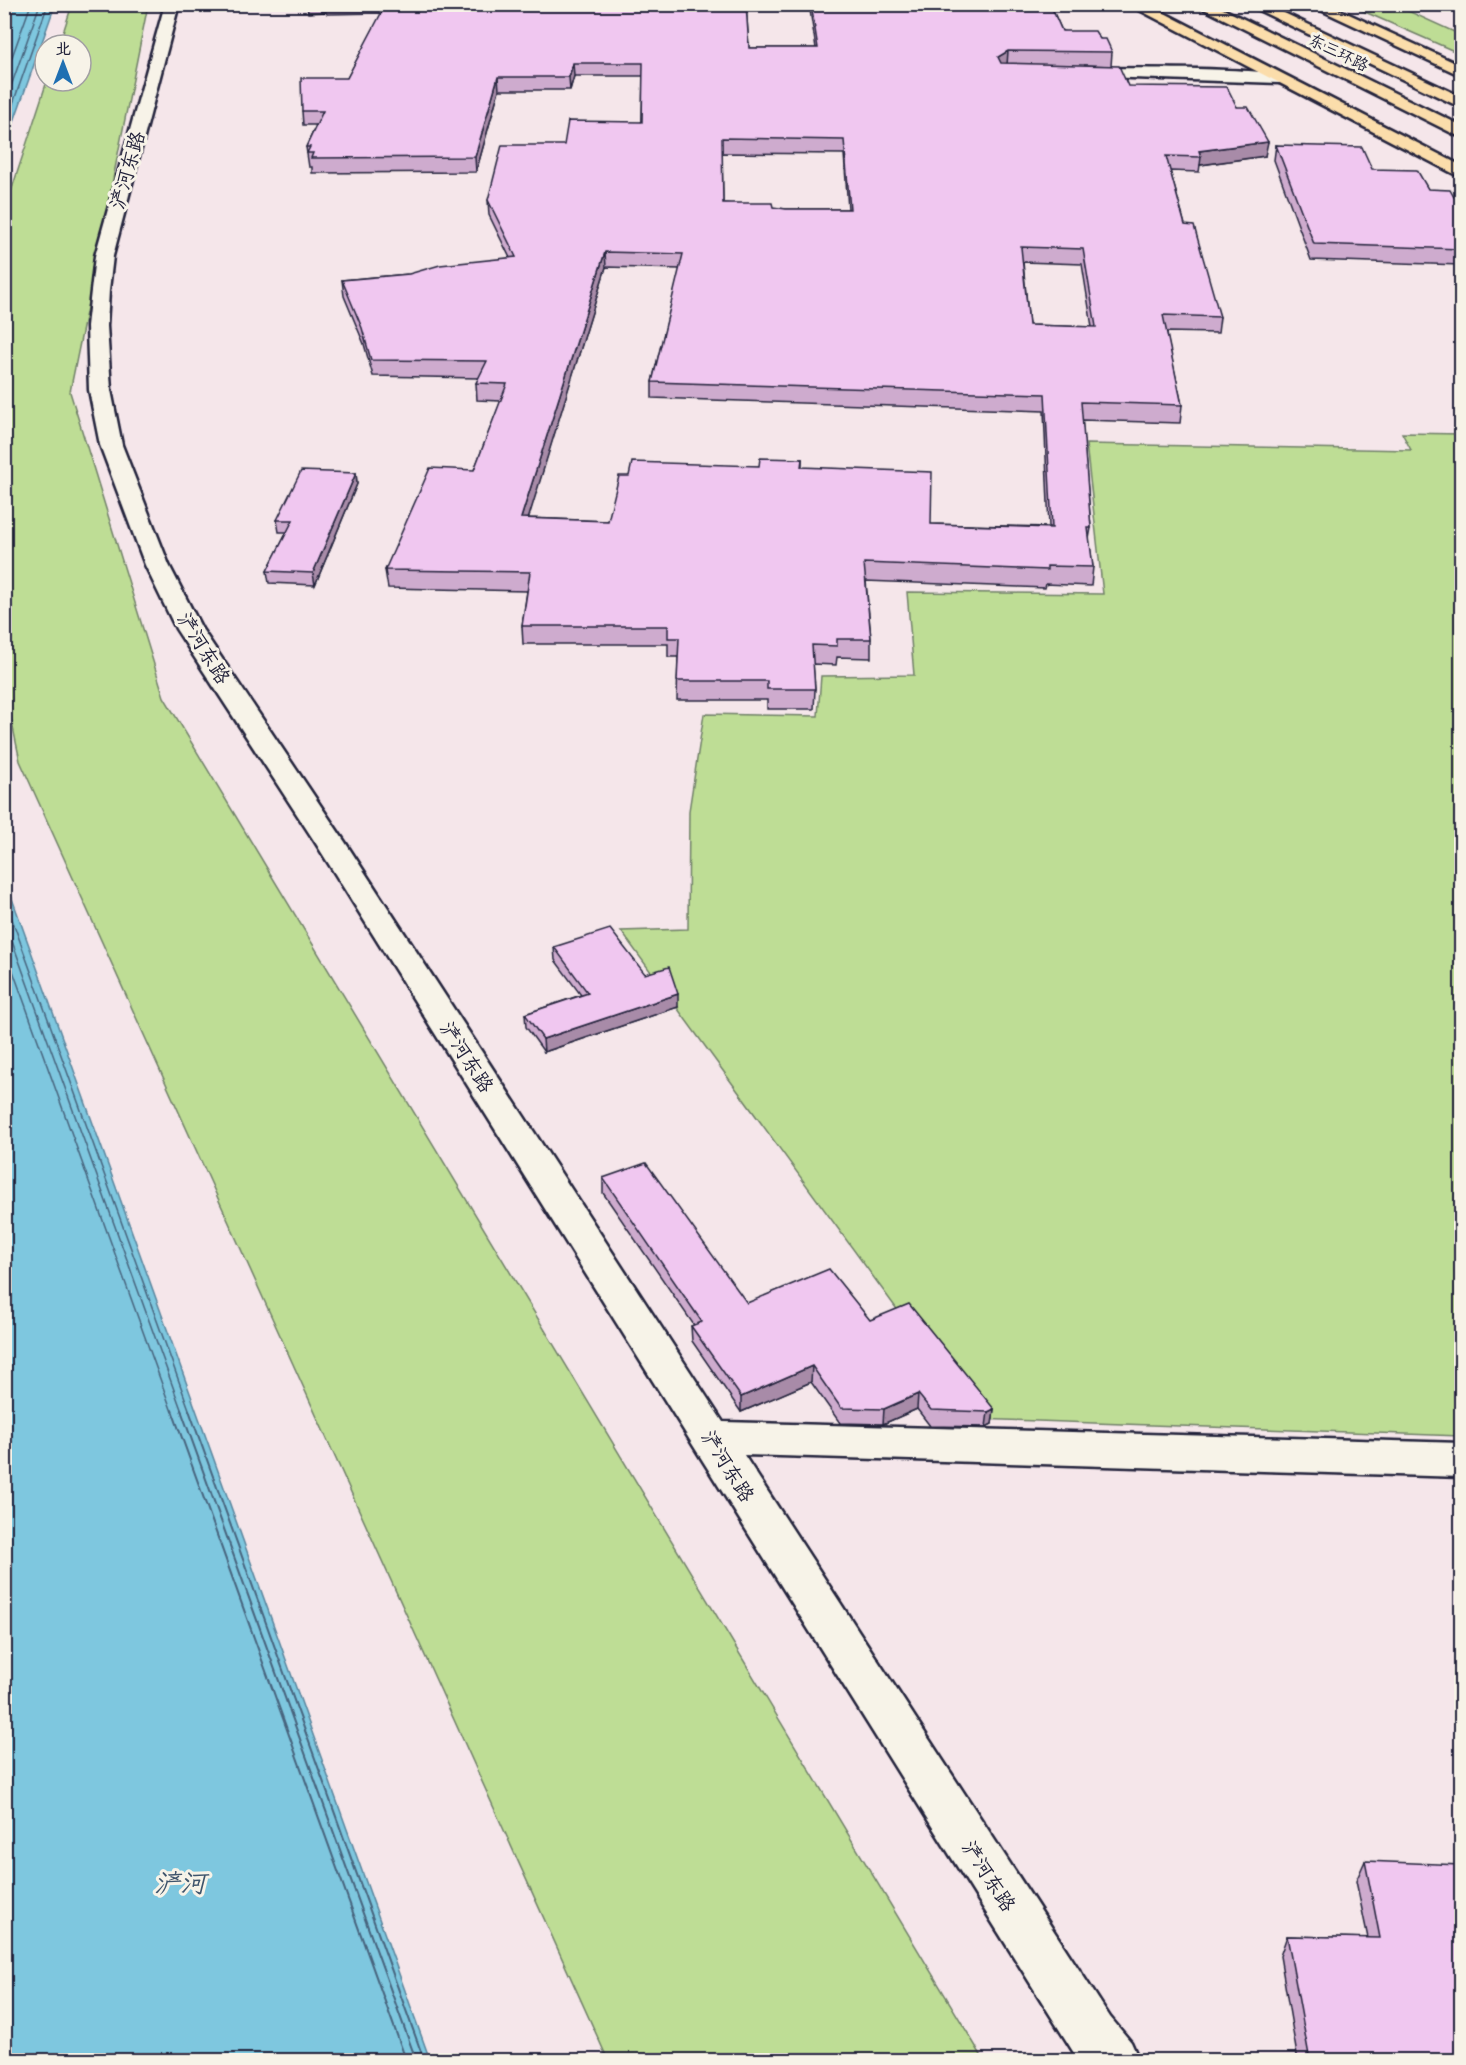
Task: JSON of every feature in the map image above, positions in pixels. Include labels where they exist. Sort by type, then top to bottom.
[{"type":"main road","points":[[1135,4],[1461,173]]},
{"type":"main road","name":"东三环路","points":[[1201,4],[1461,133]]},
{"type":"main road","name":"东三环路","points":[[1253,4],[1461,103]]},
{"type":"main road","points":[[1315,4],[1461,72]]},
{"type":"street","name":"浐河东路","points":[[172,4],[104,256],[97,326],[100,390],[111,445],[125,488],[157,566],[189,629],[330,842],[1103,2052]]},
{"type":"street","points":[[1067,72],[1280,78]]},
{"type":"street","points":[[710,1438],[1461,1460]]},
{"type":"green space","points":[[72,5],[148,5],[70,392],[164,697],[984,2060],[608,2060],[20,761],[4,685],[4,213],[43,93],[93,93],[93,33],[63,33]]},
{"type":"green space","points":[[1349,5],[1456,5],[1410,8],[1408,11],[1461,35],[1461,54]]},
{"type":"green space","points":[[1402,433],[1461,434],[1461,1436],[977,1419],[621,931],[688,929],[689,811],[704,714],[818,716],[821,676],[914,675],[907,592],[1103,594],[1086,444],[1411,450]]},
{"type":"water","points":[[4,5],[55,5],[45,33],[33,33],[33,67],[5,147]]},
{"type":"water","name":"浐河","points":[[5,879],[430,2060],[5,2060]]},
{"type":"building","points":[[386,4],[746,4],[749,48],[818,48],[811,4],[1050,4],[1062,31],[1095,31],[1100,39],[1106,39],[1112,52],[1008,51],[998,57],[1001,63],[1119,66],[1128,86],[1227,87],[1237,107],[1248,107],[1268,142],[1199,151],[1201,157],[1166,156],[1185,225],[1194,226],[1220,317],[1163,315],[1182,405],[1081,402],[1091,528],[1088,528],[1093,567],[1047,566],[1047,570],[864,563],[871,639],[837,639],[837,646],[812,645],[815,689],[767,689],[767,681],[677,681],[679,638],[668,638],[668,626],[522,626],[530,572],[385,570],[430,468],[474,470],[507,384],[476,383],[487,361],[371,360],[362,328],[342,280],[409,274],[440,265],[516,257],[488,200],[502,145],[564,145],[568,121],[642,122],[643,63],[573,63],[569,77],[498,77],[475,157],[311,158],[313,153],[307,153],[310,147],[306,147],[323,111],[302,111],[301,78],[347,78]],"holes":[[[722,138],[844,140],[850,209],[786,209],[773,207],[772,203],[723,203]],[[1021,247],[1083,249],[1096,327],[1029,325]],[[605,252],[683,254],[652,382],[1045,394],[1052,528],[931,524],[932,472],[801,467],[802,459],[760,458],[759,466],[632,462],[629,476],[619,476],[608,521],[521,518]]]},
{"type":"building","points":[[1276,145],[1362,147],[1372,169],[1417,170],[1428,189],[1450,190],[1454,197],[1461,198],[1461,249],[1314,244]]},
{"type":"building","points":[[301,471],[356,473],[313,573],[267,571],[293,520],[277,520]]},
{"type":"building","points":[[610,929],[645,974],[669,967],[678,994],[543,1039],[525,1014],[588,993],[554,947]]},
{"type":"building","points":[[646,1163],[747,1303],[829,1269],[870,1320],[909,1304],[994,1409],[988,1412],[931,1410],[918,1394],[884,1409],[841,1408],[812,1366],[741,1397],[691,1326],[702,1322],[603,1178]]},
{"type":"building","points":[[1365,1861],[1461,1865],[1461,2061],[1310,2061],[1287,1936],[1380,1938]]}]
